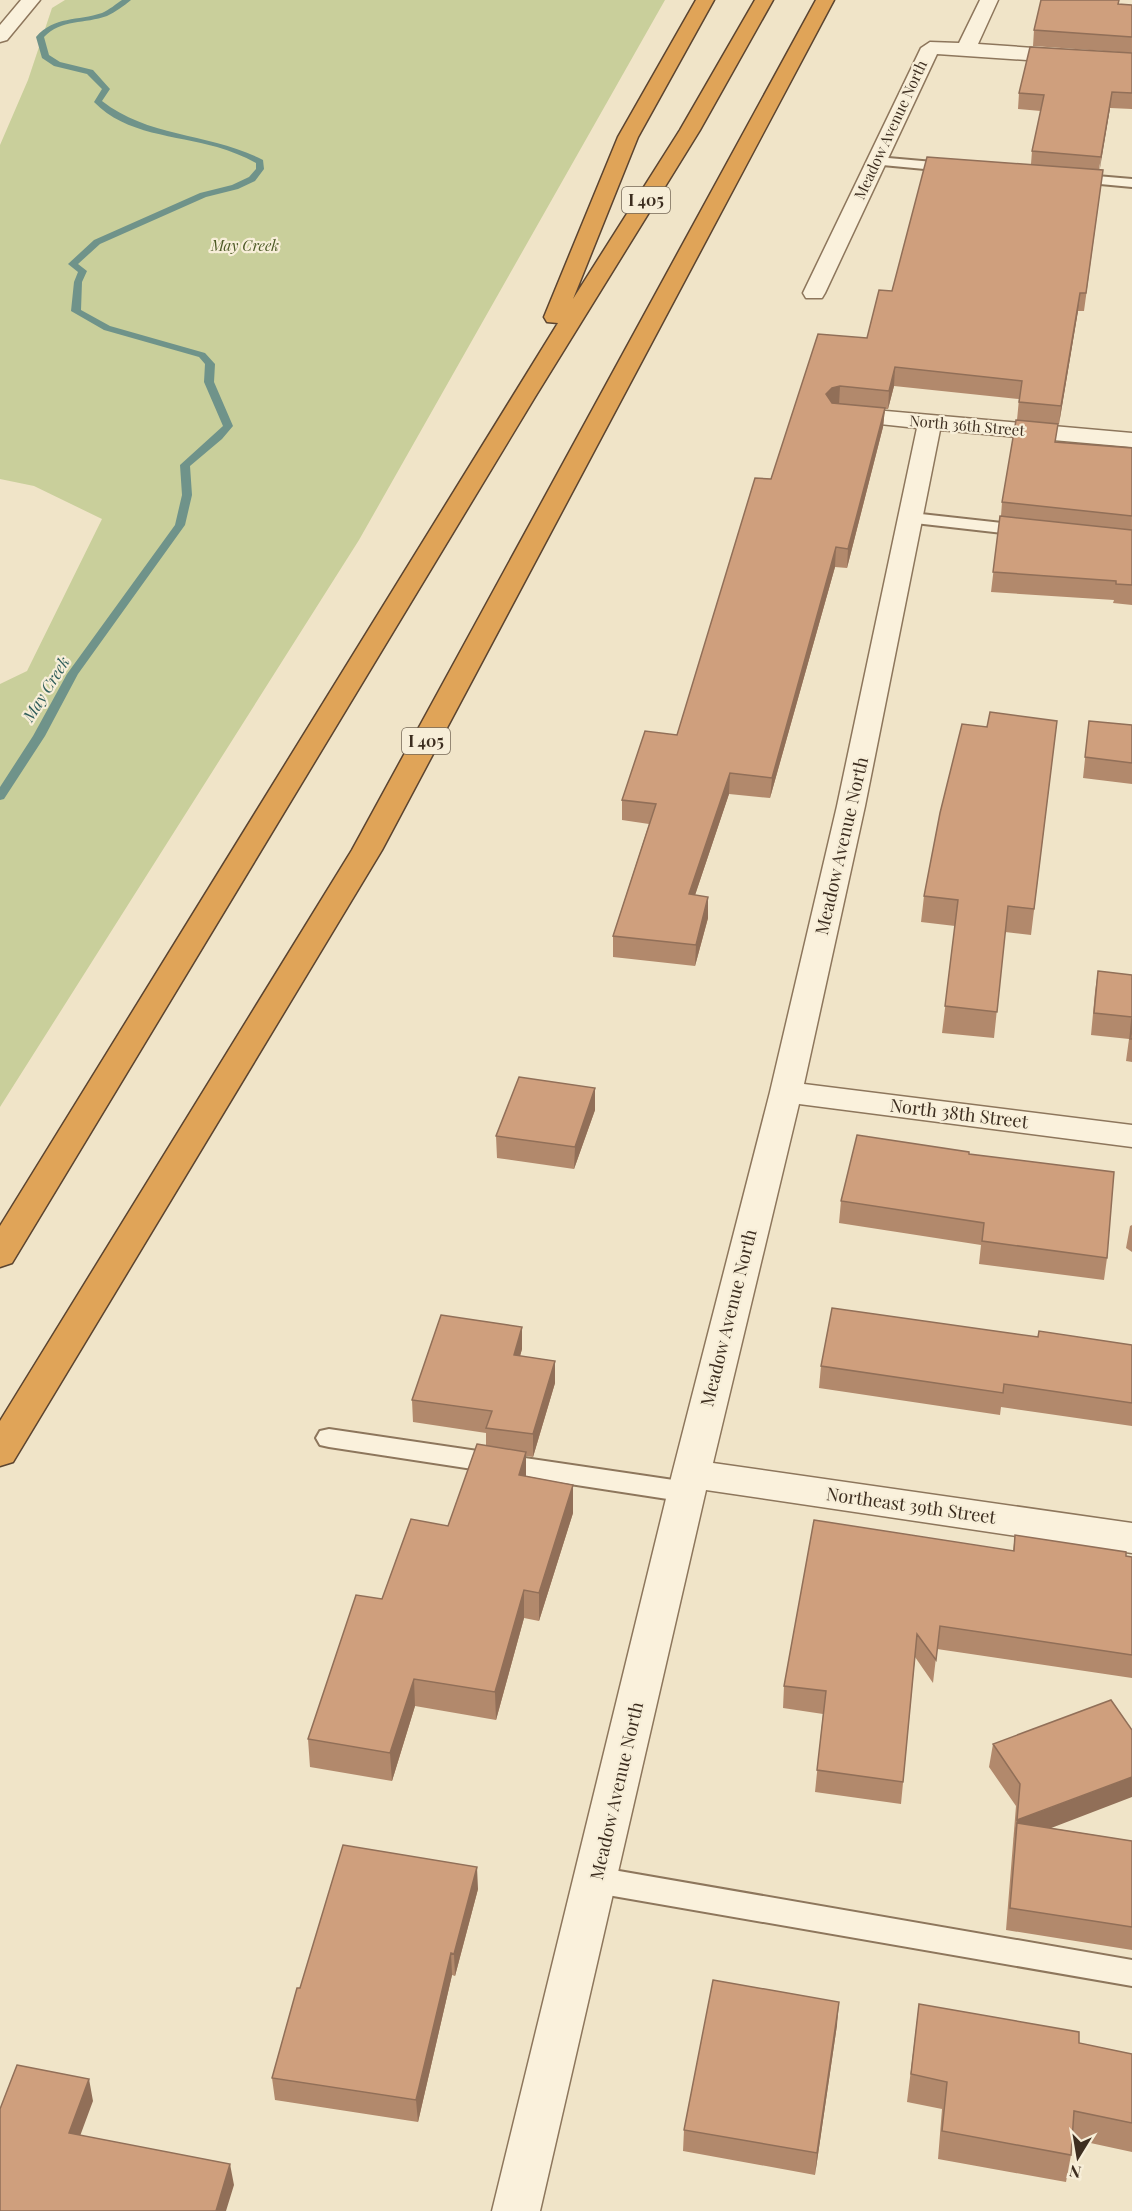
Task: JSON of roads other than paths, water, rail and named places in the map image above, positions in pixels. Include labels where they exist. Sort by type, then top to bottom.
[{"type":"highway","points":[[523,397],[628,137],[705,0]]},
{"type":"highway","name":"I 405","points":[[0,1255],[523,397],[690,130],[764,0]]},
{"type":"highway","name":"I 405","points":[[0,1452],[367,850],[824,4]]},
{"type":"street","points":[[0,36],[31,0]]},
{"type":"street","points":[[989,0],[966,49],[1132,61]]},
{"type":"street","name":"Meadow Avenue North","points":[[814,293],[930,48],[966,49]]},
{"type":"street","name":"North 36th Street","points":[[839,414],[1132,440]]},
{"type":"street","name":"Meadow Avenue North","points":[[516,2211],[689,1483],[786,1092],[851,806],[930,423]]},
{"type":"street","name":"North 38th Street","points":[[786,1092],[1132,1136]]},
{"type":"street","name":"Northeast 39th Street","points":[[689,1483],[1132,1538]]},
{"type":"lane","points":[[877,161],[970,169]]},
{"type":"lane","points":[[1062,177],[1132,183]]},
{"type":"lane","points":[[912,518],[1051,533]]},
{"type":"lane","points":[[329,1438],[689,1483]]},
{"type":"lane","points":[[596,1880],[1132,1973]]},
{"type":"waterway","name":"May Creek","points":[[0,796],[39,736],[73,674],[180,525],[187,495],[185,465],[228,426],[209,382],[210,364],[202,355],[107,328],[76,311],[78,282],[83,271],[72,264],[97,242],[203,195],[235,187],[252,179],[260,169],[260,162],[241,152],[134,125],[115,115],[98,102],[106,89],[90,72],[57,64],[45,56],[40,37],[46,31],[60,23],[102,15],[127,0]]}]
